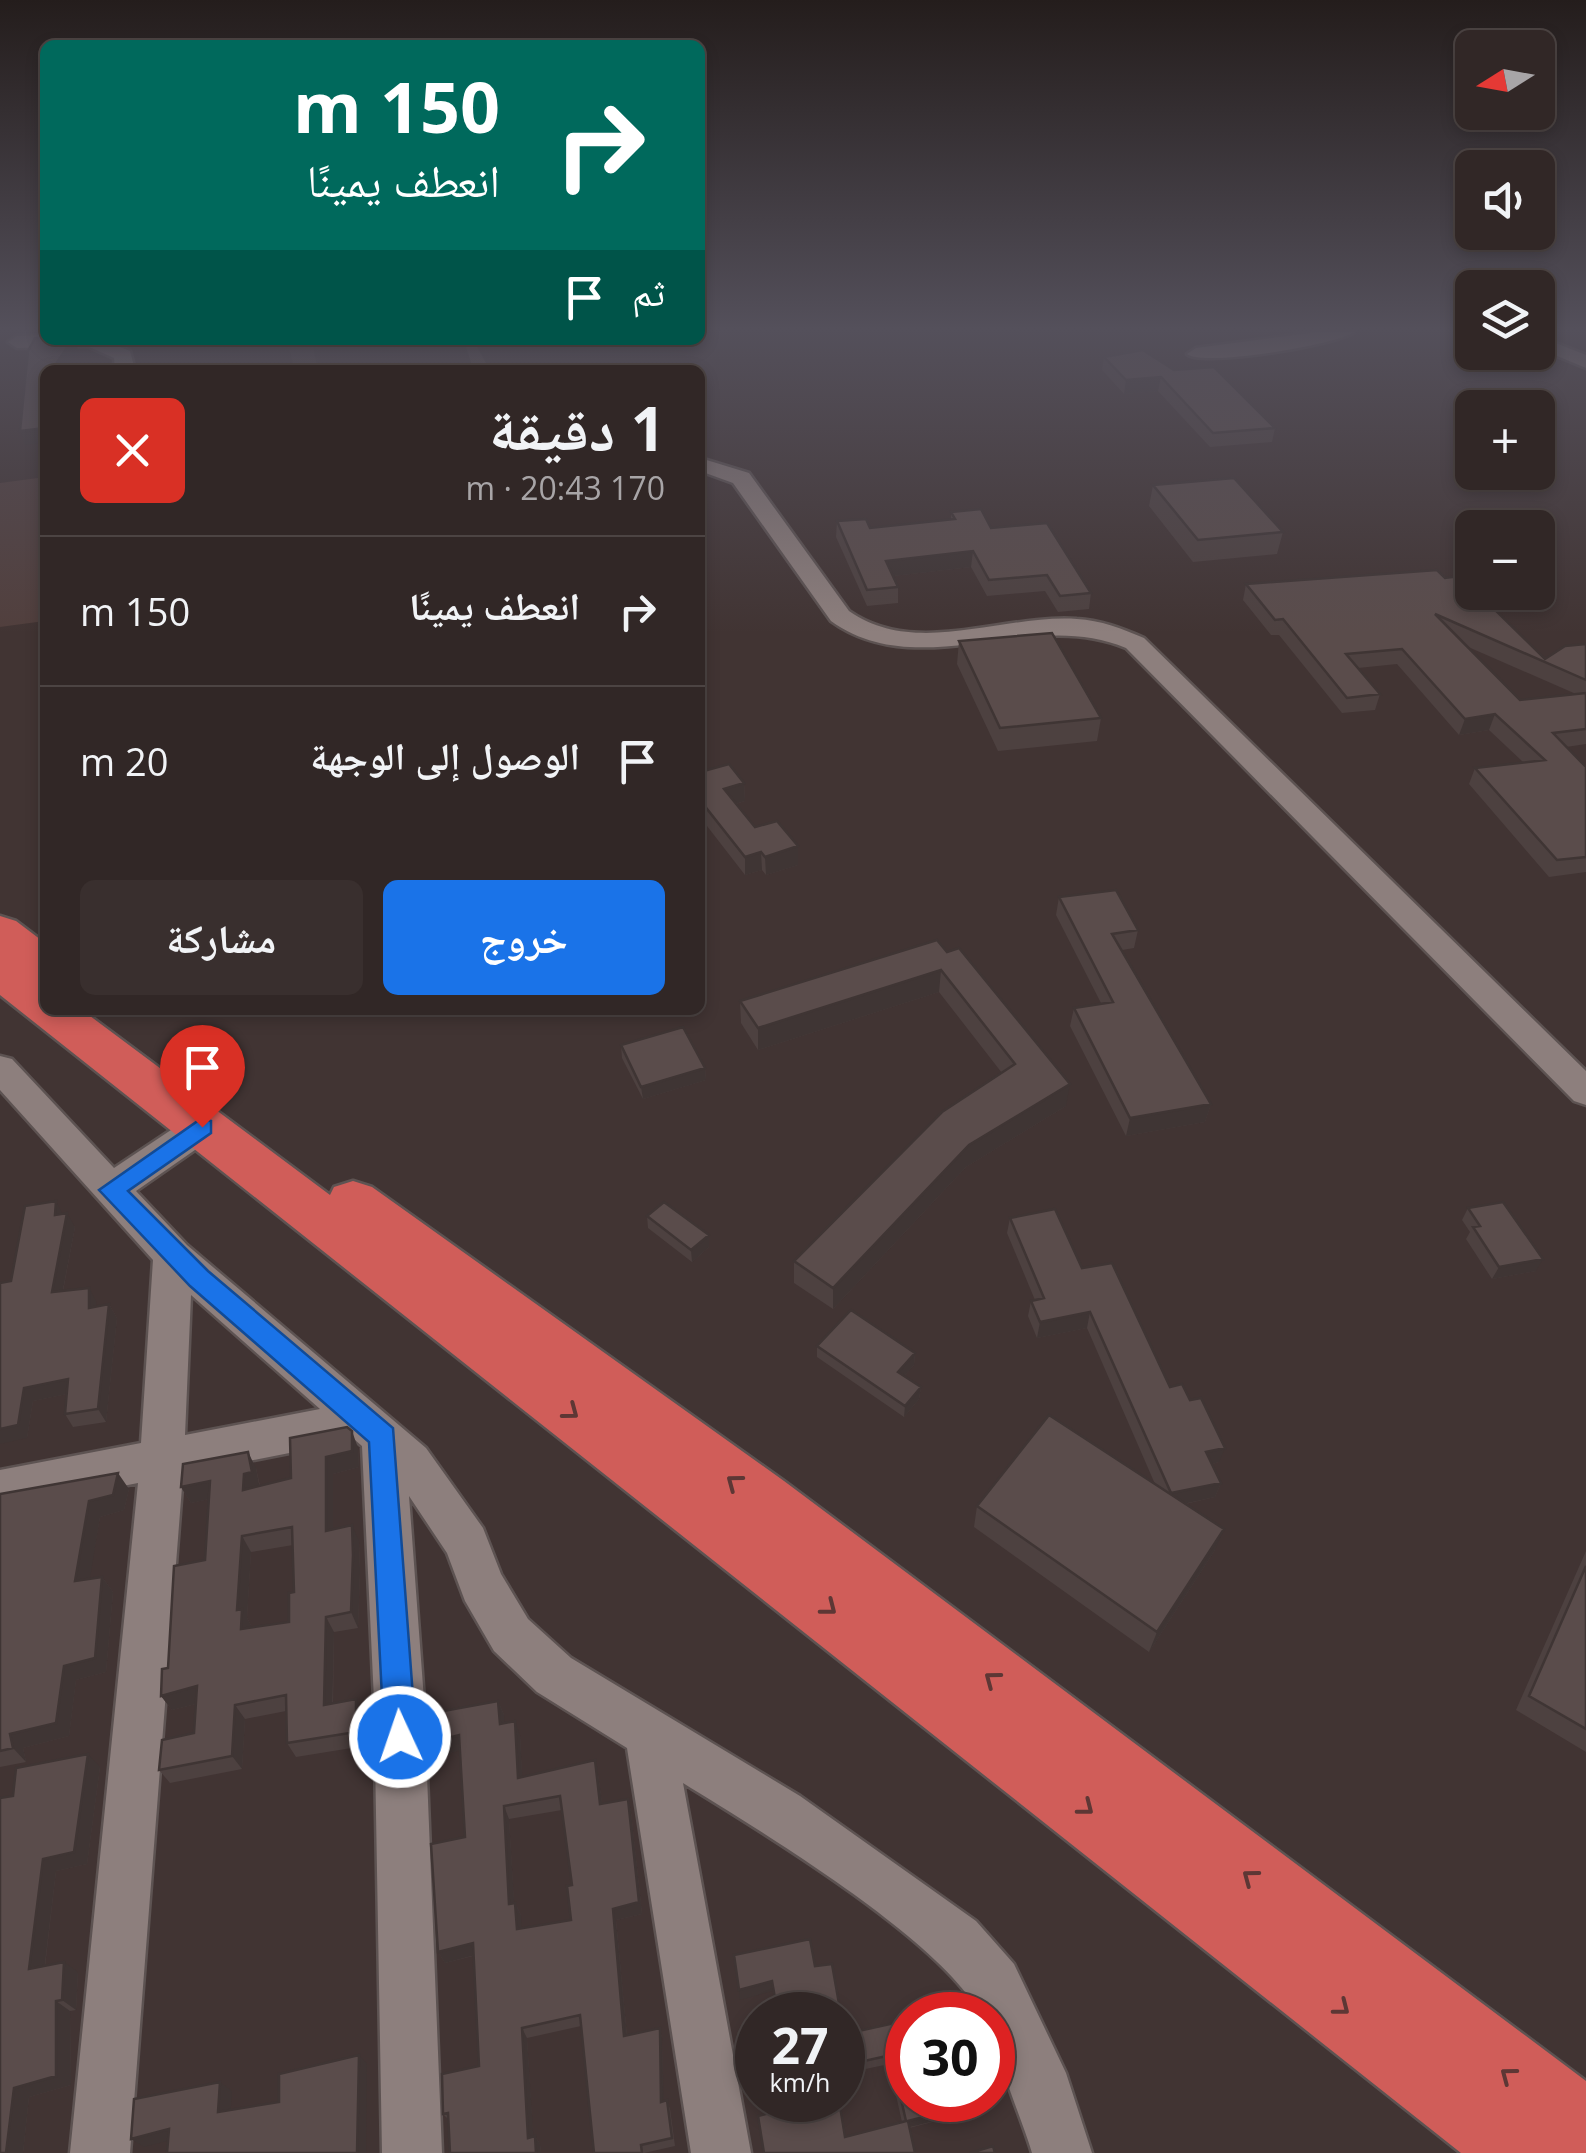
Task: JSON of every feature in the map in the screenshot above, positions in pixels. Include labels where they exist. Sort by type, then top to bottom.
[{"type":"highway","points":[[0,931],[40,962]]},
{"type":"highway","points":[[0,972],[40,1002]]},
{"type":"highway","points":[[57,1015],[1528,2153]]},
{"type":"highway","points":[[109,1015],[761,1502],[1586,2133]]},
{"type":"street","points":[[705,466],[741,478],[840,616],[862,632],[916,639],[1072,626],[1135,643],[1586,1092]]},
{"type":"street","points":[[2,1084],[174,1256],[411,1462],[466,1543],[481,1585],[510,1635],[554,1675],[782,1814],[957,1940],[994,1984],[1037,2073],[1062,2153]]},
{"type":"street","points":[[111,1190],[202,1127]]},
{"type":"street","points":[[100,2153],[162,1460],[174,1256]]},
{"type":"street","points":[[0,1490],[372,1428]]},
{"type":"street","points":[[372,1428],[398,1700],[412,2153]]},
{"type":"street","points":[[649,1731],[721,2153]]},
{"type":"shaded area","points":[[40,478],[40,622],[0,627],[0,483]]},
{"type":"building","points":[[1234,478],[1283,532],[1198,540],[1153,485]]},
{"type":"building","points":[[981,509],[991,528],[1047,523],[1091,593],[1060,596],[1047,575],[989,580],[973,551],[886,561],[898,587],[867,590],[837,521],[866,519],[870,528],[955,519],[951,512]]},
{"type":"building","points":[[1437,570],[1445,578],[1455,577],[1455,610],[1495,610],[1545,659],[1565,646],[1586,644],[1586,680],[1435,614],[1520,700],[1586,693],[1586,729],[1553,733],[1586,767],[1586,857],[1557,860],[1475,768],[1545,760],[1495,714],[1465,719],[1402,649],[1346,654],[1380,694],[1347,698],[1283,619],[1275,620],[1246,584]]},
{"type":"building","points":[[1052,633],[1101,718],[1000,728],[959,641]]},
{"type":"building","points":[[729,764],[744,783],[724,789],[755,827],[777,821],[798,846],[765,857],[761,852],[745,857],[705,806],[705,771]]},
{"type":"building","points":[[1116,890],[1138,930],[1112,934],[1211,1104],[1130,1118],[1074,1008],[1113,1002],[1059,897]]},
{"type":"building","points":[[937,940],[947,952],[959,948],[1070,1084],[969,1145],[833,1288],[794,1261],[942,1112],[1015,1064],[941,970],[758,1028],[740,1001]]},
{"type":"building","points":[[683,1027],[705,1068],[641,1087],[621,1045]]},
{"type":"building","points":[[56,1201],[55,1215],[67,1213],[52,1292],[89,1288],[89,1308],[109,1304],[98,1409],[65,1414],[68,1379],[24,1388],[18,1425],[0,1429],[0,1283],[11,1281],[25,1206]]},
{"type":"building","points":[[664,1202],[709,1235],[691,1250],[647,1216]]},
{"type":"building","points":[[1503,1202],[1543,1259],[1499,1267],[1473,1227],[1480,1226],[1468,1208]]},
{"type":"building","points":[[1055,1209],[1082,1268],[1112,1263],[1170,1387],[1182,1384],[1190,1400],[1201,1398],[1225,1448],[1206,1452],[1221,1483],[1171,1493],[1090,1312],[1040,1322],[1031,1301],[1044,1298],[1010,1218]]},
{"type":"building","points":[[851,1310],[915,1353],[898,1372],[921,1387],[905,1406],[817,1346]]},
{"type":"building","points":[[1049,1415],[1224,1529],[1157,1632],[977,1506]]},
{"type":"building","points":[[347,1427],[352,1431],[352,1451],[326,1457],[326,1531],[352,1525],[353,1555],[351,1612],[326,1617],[324,1705],[356,1699],[356,1732],[287,1743],[286,1695],[235,1705],[232,1756],[159,1770],[162,1740],[194,1733],[197,1686],[161,1696],[162,1669],[168,1668],[174,1566],[205,1560],[210,1481],[181,1487],[183,1464],[248,1452],[252,1472],[244,1474],[243,1490],[291,1478],[290,1438]],"holes":[[[292,1527],[294,1592],[289,1593],[289,1622],[241,1629],[242,1609],[237,1610],[242,1536]]]},
{"type":"building","points":[[118,1473],[113,1495],[89,1501],[75,1581],[102,1577],[95,1658],[64,1666],[56,1723],[10,1734],[13,1748],[0,1751],[0,1494]]},
{"type":"building","points":[[1586,1566],[1586,1729],[1529,1696]]},
{"type":"building","points":[[498,1701],[500,1724],[515,1721],[518,1778],[595,1760],[600,1804],[628,1799],[639,1902],[613,1909],[624,2036],[660,2028],[661,2102],[667,2100],[672,2138],[641,2145],[642,2153],[594,2153],[580,2015],[522,2028],[528,2138],[535,2136],[536,2153],[450,2153],[448,2113],[443,2114],[442,2074],[479,2066],[473,1943],[438,1952],[431,1844],[465,1837],[459,1735],[428,1743],[427,1714]],"holes":[[[560,1796],[572,1885],[567,1886],[571,1920],[517,1929],[515,1903],[509,1904],[504,1806]]]},
{"type":"building","points":[[88,1754],[74,1852],[43,1859],[29,1969],[64,1962],[62,2000],[56,2001],[56,2076],[14,2088],[6,2153],[0,2153],[0,1798],[13,1796],[16,1768]]},
{"type":"building","points":[[810,1939],[815,1966],[832,1964],[837,1992],[774,1992],[772,1981],[739,1990],[734,1955]]},
{"type":"building","points":[[885,2025],[885,2056],[865,2061],[865,2030]]},
{"type":"building","points":[[359,2055],[357,2153],[167,2153],[169,2129],[131,2139],[134,2099],[220,2082],[218,2112],[279,2102],[279,2074]]},
{"type":"building","points":[[759,2122],[843,2122],[845,2137],[908,2122],[915,2153],[764,2153]]},
{"type":"building","points":[[993,2146],[995,2153],[970,2153]]},
{"type":"route","points":[[202,1127],[111,1190],[199,1279],[383,1436],[400,1737]]}]
